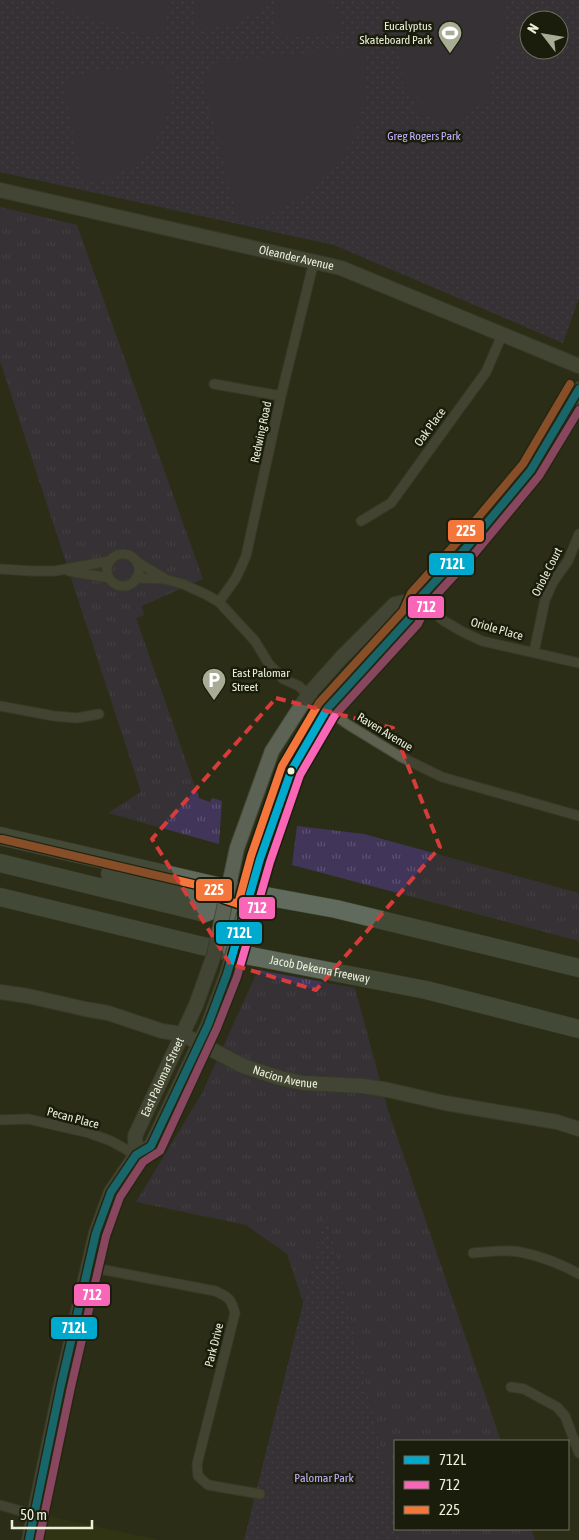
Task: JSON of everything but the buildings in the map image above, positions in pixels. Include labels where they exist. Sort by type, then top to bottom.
[{"type":"highway","points":[[0,836],[243,892],[336,909],[579,968]]},
{"type":"highway","points":[[0,849],[68,872]]},
{"type":"highway","points":[[0,863],[68,872],[208,898],[220,909],[245,916]]},
{"type":"highway","name":"Jacob Dekema Freeway","points":[[0,897],[215,949],[426,990],[579,1029]]},
{"type":"main road","name":"Oleander Avenue","points":[[0,190],[314,261],[350,272],[579,366]]},
{"type":"main road","name":"East Palomar Street","points":[[29,1540],[61,1385],[96,1232],[111,1192],[136,1155],[151,1146],[208,1025],[228,974],[260,859],[291,771],[327,709],[410,617],[419,599],[467,547],[531,470],[579,389]]},
{"type":"main road","name":"East Palomar Street","points":[[136,1155],[135,1136],[196,1006],[210,966],[220,909],[238,848],[272,751],[308,695],[341,658],[395,604],[419,599]]},
{"type":"main road","name":"Nacion Avenue","points":[[0,992],[28,996],[108,1014],[162,1031],[182,1034],[243,1066],[280,1078],[388,1090],[445,1103],[556,1122],[579,1129]]},
{"type":"street","name":"Redwing Road","points":[[219,602],[236,578],[246,556],[281,396],[314,261]]},
{"type":"street","name":"Oak Place","points":[[362,521],[390,503],[486,372],[502,335]]},
{"type":"street","points":[[214,384],[281,396]]},
{"type":"street","name":"Oriole Court","points":[[534,652],[545,600],[553,582],[568,561],[579,534]]},
{"type":"street","points":[[0,569],[64,570],[109,561],[113,557],[123,554],[133,557],[137,562],[139,572],[130,584],[124,586],[115,584],[109,578],[107,571],[109,561]]},
{"type":"street","name":"Raven Avenue","points":[[137,562],[164,578],[183,584],[219,602],[255,641],[269,664],[283,679],[299,686],[347,724],[401,757],[442,777],[579,816]]},
{"type":"street","points":[[64,570],[109,578]]},
{"type":"street","name":"Raven Avenue","points":[[136,578],[164,578]]},
{"type":"street","name":"Oriole Place","points":[[419,599],[444,621],[482,641],[579,663]]},
{"type":"street","points":[[0,706],[54,716],[77,718],[99,714]]},
{"type":"street","name":"Pecan Place","points":[[0,1120],[28,1119],[89,1133],[111,1141],[136,1155]]},
{"type":"street","points":[[473,1253],[496,1251],[520,1252],[545,1259],[579,1274]]},
{"type":"street","name":"Park Drive","points":[[89,1267],[215,1290],[228,1296],[235,1313],[196,1464],[198,1476],[208,1484],[260,1494]]},
{"type":"street","points":[[511,1387],[524,1389],[557,1407],[564,1416],[579,1453]]},
{"type":"street","points":[[0,1505],[35,1515]]},
{"type":"highlighted area","points":[[276,698],[393,728],[440,847],[316,990],[230,964],[152,839]]},
{"type":"shaded area","points":[[47,1516],[159,1540],[40,1540]]},
{"type":"green space","name":"Greg Rogers Park","points":[[0,0],[579,0],[579,298],[563,343],[334,245],[0,172]]},
{"type":"green space","points":[[57,0],[169,0],[163,33],[153,38],[55,7]]},
{"type":"green space","points":[[195,0],[268,0],[252,14],[235,23],[217,27],[197,28]]},
{"type":"green space","points":[[279,0],[331,0],[342,29],[332,34],[284,38],[277,31],[275,3]]},
{"type":"green space","name":"Eucalyptus Skateboard Park","points":[[400,0],[503,0],[504,39],[492,70],[492,97],[468,112],[461,124],[413,112],[418,95],[403,91]]},
{"type":"green space","points":[[364,47],[365,98],[354,132],[332,170],[311,190],[295,201],[282,208],[239,223],[202,78],[214,62]]},
{"type":"green space","points":[[146,66],[172,69],[170,108],[161,131],[140,159],[120,173],[107,179],[83,183],[63,85],[70,75]]},
{"type":"green space","points":[[0,207],[77,225],[203,579],[142,606],[144,615],[136,618],[199,798],[210,802],[212,798],[222,801],[219,844],[108,813],[141,792],[0,361]]},
{"type":"green space","points":[[297,826],[364,834],[579,893],[579,941],[292,865]]},
{"type":"green space","points":[[258,970],[355,988],[387,1107],[501,1440],[394,1440],[394,1505],[326,1212],[303,1302],[287,1254],[246,1225],[136,1202],[201,1095]]},
{"type":"green space","name":"Palomar Park","points":[[326,1211],[394,1505],[394,1530],[400,1530],[402,1540],[244,1540]]},
{"type":"green space","points":[[400,1530],[531,1530],[535,1540],[402,1540]]},
{"type":"transit line","name":"225","points":[[2,839],[210,888],[223,899],[238,904],[251,856],[282,766],[319,703],[403,611],[411,593],[523,464],[570,384]]},
{"type":"transit line","name":"712L","points":[[29,1540],[61,1385],[96,1233],[111,1192],[136,1155],[151,1146],[208,1025],[227,974],[260,859],[291,771],[327,709],[411,617],[419,599],[467,547],[531,470],[579,389]]},
{"type":"transit line","name":"712","points":[[39,1540],[71,1387],[106,1236],[120,1197],[143,1162],[160,1151],[217,1028],[237,977],[270,862],[300,775],[335,715],[418,624],[427,605],[475,553],[539,476],[579,410]]},
{"type":"place","name":"Eucalyptus Skateboard Park","points":[[450,54]]},
{"type":"place","name":"East Palomar Street","points":[[214,701]]}]
